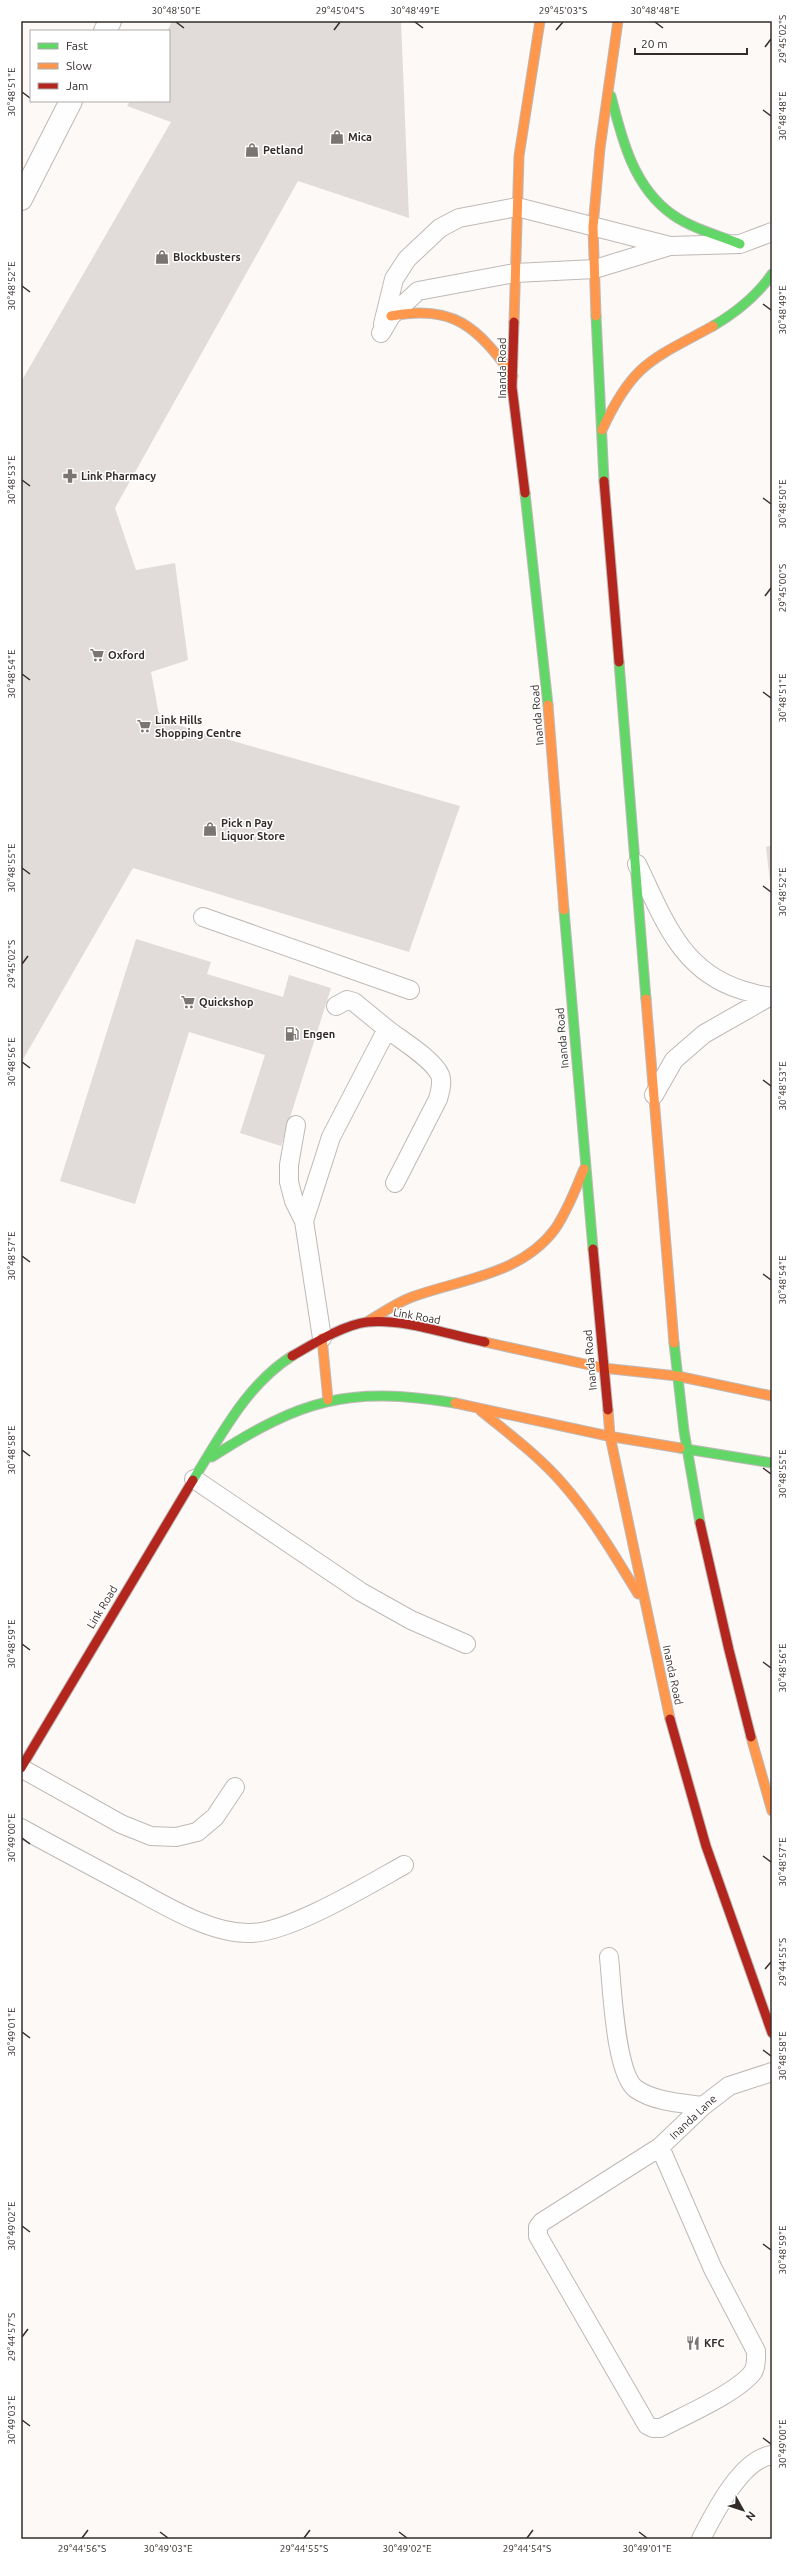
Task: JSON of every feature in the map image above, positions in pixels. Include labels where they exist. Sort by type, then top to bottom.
[{"type":"main road","name":"Inanda Road","points":[[540,21],[519,156],[512,376],[539,613],[554,769],[585,1166],[610,1436],[671,1722],[706,1846],[772,2033]]},
{"type":"main road","points":[[618,21],[608,83],[593,227],[600,434],[677,1376],[685,1448],[724,1624],[772,1811]]},
{"type":"main road","points":[[608,83],[619,128],[634,168],[653,197],[672,214],[697,227],[740,244]]},
{"type":"main road","points":[[600,434],[618,396],[637,372],[659,355],[725,320],[751,301],[772,274]]},
{"type":"main road","points":[[391,316],[408,312],[429,312],[462,322],[474,329],[491,346],[512,376]]},
{"type":"main road","points":[[366,1322],[394,1305],[417,1295],[497,1272],[520,1261],[537,1248],[561,1219],[568,1208],[585,1166]]},
{"type":"main road","name":"Link Road","points":[[21,1768],[194,1479],[239,1407],[259,1382],[286,1360],[322,1338],[366,1322],[392,1322],[603,1368],[677,1376],[772,1396]]},
{"type":"main road","points":[[322,1338],[328,1400]]},
{"type":"main road","name":"Link Road","points":[[207,1460],[263,1424],[291,1410],[328,1400],[381,1396],[426,1399],[477,1408],[610,1436],[772,1463]]},
{"type":"main road","points":[[477,1408],[518,1440],[551,1471],[576,1500],[601,1534],[647,1609]]},
{"type":"street","points":[[106,30],[110,21]]},
{"type":"street","points":[[21,199],[70,102]]},
{"type":"lane","points":[[670,246],[517,207],[459,218],[440,228],[407,259],[394,280],[381,333],[391,316],[418,291],[515,272],[595,269],[670,246],[740,244],[772,232]]},
{"type":"lane","points":[[636,861],[667,925],[685,954],[702,970],[721,982],[771,997]]},
{"type":"lane","points":[[203,917],[410,990]]},
{"type":"lane","points":[[654,1095],[674,1060],[704,1034],[771,997]]},
{"type":"lane","points":[[336,1006],[347,1000],[354,1002],[432,1065],[440,1075],[441,1087],[438,1099],[395,1183]]},
{"type":"lane","points":[[304,1221],[331,1137],[387,1029]]},
{"type":"lane","points":[[296,1125],[289,1165],[289,1182],[294,1201],[304,1221],[322,1338]]},
{"type":"lane","points":[[194,1479],[361,1592],[411,1620],[466,1644]]},
{"type":"lane","points":[[21,1768],[121,1824],[151,1836],[176,1837],[197,1832],[215,1817],[235,1787]]},
{"type":"lane","points":[[21,1828],[172,1909],[212,1927],[250,1934],[286,1924],[336,1901],[404,1865]]},
{"type":"lane","points":[[609,1957],[619,2050],[625,2076],[635,2088],[647,2095],[662,2100],[703,2106]]},
{"type":"lane","name":"Inanda Lane","points":[[660,2147],[713,2269],[756,2351],[756,2363],[748,2376],[716,2400],[661,2428],[653,2428],[647,2425],[627,2392],[538,2236],[538,2227],[542,2222],[660,2147],[703,2106],[729,2086],[772,2072]]},
{"type":"lane","points":[[701,2539],[719,2508],[749,2465],[772,2455]]},
{"type":"building","points":[[172,21],[401,21],[409,218],[298,181],[115,508],[136,570],[175,563],[188,660],[151,672],[160,720],[460,806],[409,952],[133,868],[21,1063],[21,382],[171,122],[127,106],[129,102],[170,102],[170,30],[168,30]]},
{"type":"building","points":[[772,845],[772,890],[771,890],[766,847]]},
{"type":"building","points":[[136,939],[211,962],[207,974],[283,997],[289,975],[331,988],[281,1146],[240,1133],[265,1055],[189,1032],[135,1204],[60,1181]]},
{"type":"traffic: fast","points":[[611,96],[625,146],[639,177],[648,191],[660,204],[681,220],[697,228],[740,244]]},
{"type":"traffic: fast","points":[[713,326],[753,297],[772,274]]},
{"type":"traffic: fast","points":[[596,316],[604,481]]},
{"type":"traffic: fast","points":[[525,493],[548,705]]},
{"type":"traffic: fast","points":[[619,662],[646,999]]},
{"type":"traffic: fast","points":[[564,910],[593,1249]]},
{"type":"traffic: fast","points":[[674,1343],[684,1431],[700,1523]]},
{"type":"traffic: fast","points":[[193,1480],[224,1429],[248,1396],[261,1381],[292,1356]]},
{"type":"traffic: fast","points":[[212,1457],[244,1437],[273,1422],[300,1410],[327,1402],[355,1397],[385,1396],[418,1398],[455,1403]]},
{"type":"traffic: fast","points":[[680,1448],[772,1463]]},
{"type":"traffic: slow","points":[[514,322],[519,156],[540,21]]},
{"type":"traffic: slow","points":[[596,316],[593,227],[600,148],[618,21]]},
{"type":"traffic: slow","points":[[391,316],[413,313],[432,313],[448,317],[462,323],[488,344],[513,376]]},
{"type":"traffic: slow","points":[[602,430],[613,408],[634,377],[659,356],[713,326]]},
{"type":"traffic: slow","points":[[548,705],[564,910]]},
{"type":"traffic: slow","points":[[646,999],[674,1343]]},
{"type":"traffic: slow","points":[[367,1322],[406,1299],[489,1274],[508,1266],[525,1256],[541,1244],[560,1222],[584,1169]]},
{"type":"traffic: slow","points":[[322,1338],[328,1400]]},
{"type":"traffic: slow","points":[[485,1342],[603,1368],[677,1376],[772,1396]]},
{"type":"traffic: slow","points":[[455,1403],[608,1436],[680,1448]]},
{"type":"traffic: slow","points":[[608,1410],[610,1436],[670,1719]]},
{"type":"traffic: slow","points":[[481,1411],[534,1455],[563,1484],[593,1523],[638,1594]]},
{"type":"traffic: slow","points":[[751,1737],[772,1811]]},
{"type":"traffic: jam","points":[[514,322],[512,387],[525,493]]},
{"type":"traffic: jam","points":[[604,481],[619,662]]},
{"type":"traffic: jam","points":[[593,1249],[608,1410]]},
{"type":"traffic: jam","points":[[292,1356],[338,1331],[367,1322],[396,1322],[485,1342]]},
{"type":"traffic: jam","points":[[21,1768],[193,1480]]},
{"type":"traffic: jam","points":[[700,1523],[729,1650],[751,1737]]},
{"type":"traffic: jam","points":[[670,1719],[706,1846],[772,2033]]},
{"type":"place","name":"Mica","points":[[337,137]]},
{"type":"place","name":"Petland","points":[[252,150]]},
{"type":"place","name":"Blockbusters","points":[[162,257]]},
{"type":"place","name":"Link Pharmacy","points":[[70,476]]},
{"type":"place","name":"Oxford","points":[[97,655]]},
{"type":"place","name":"Link Hills Shopping Centre","points":[[144,726]]},
{"type":"place","name":"Pick n Pay Liquor Store","points":[[210,829]]},
{"type":"place","name":"Quickshop","points":[[188,1002]]},
{"type":"place","name":"Engen","points":[[292,1034]]},
{"type":"place","name":"KFC","points":[[693,2343]]}]
